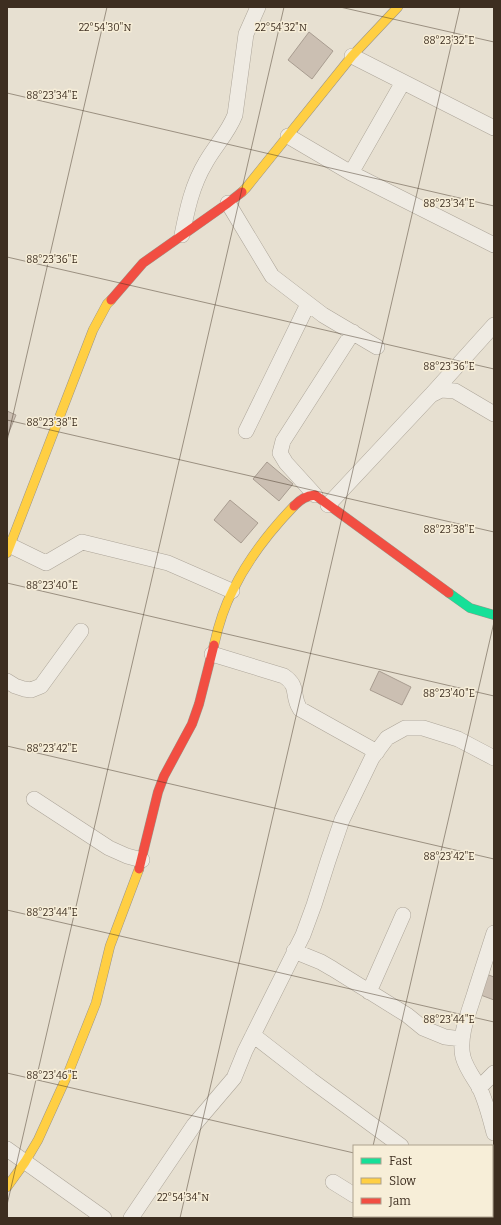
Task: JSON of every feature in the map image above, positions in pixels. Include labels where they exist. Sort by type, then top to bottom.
[{"type":"street","points":[[182,235],[190,198],[197,179],[206,161],[232,124],[235,115],[246,34],[258,7]]},
{"type":"street","points":[[232,591],[168,563],[82,542],[46,563],[8,547],[93,330],[106,304],[143,262],[228,203],[246,188],[352,56],[398,7]]},
{"type":"street","points":[[352,56],[494,128]]},
{"type":"street","points":[[351,174],[403,82]]},
{"type":"street","points":[[288,136],[351,174],[494,246]]},
{"type":"street","points":[[228,203],[272,276],[324,315],[377,347]]},
{"type":"street","points":[[246,431],[308,304]]},
{"type":"street","points":[[328,505],[494,325]]},
{"type":"street","points":[[353,332],[283,441],[280,453],[286,463],[315,495],[328,505],[470,608],[494,615]]},
{"type":"street","points":[[431,395],[441,390],[455,391],[494,414]]},
{"type":"street","points":[[7,1187],[26,1162],[38,1140],[96,1003],[110,946],[134,885],[142,860],[158,792],[164,776],[192,724],[199,704],[222,614],[232,591],[248,564],[276,525],[301,499],[315,495]]},
{"type":"street","points":[[7,681],[24,689],[31,690],[41,686],[81,631]]},
{"type":"street","points":[[212,654],[284,676],[291,680],[294,685],[295,702],[300,709],[377,752]]},
{"type":"street","points":[[132,1218],[194,1125],[234,1078],[253,1035],[302,935],[314,905],[342,820],[372,758],[387,738],[405,728],[422,728],[458,739],[494,758]]},
{"type":"street","points":[[34,799],[110,848],[126,856],[142,860]]},
{"type":"street","points":[[369,992],[403,915]]},
{"type":"street","points":[[494,933],[462,1039],[464,1058],[468,1069],[479,1088],[491,1119],[494,1133]]},
{"type":"street","points":[[294,951],[321,962],[407,1015],[423,1028],[434,1034],[462,1039]]},
{"type":"street","points":[[253,1035],[400,1145]]},
{"type":"street","points":[[479,1088],[494,1073]]},
{"type":"street","points":[[7,1149],[104,1218]]},
{"type":"street","points":[[333,1182],[353,1194]]},
{"type":"building","points":[[309,32],[333,51],[312,79],[288,60]]},
{"type":"building","points":[[7,411],[16,415],[7,437]]},
{"type":"building","points":[[267,462],[293,484],[279,501],[253,479]]},
{"type":"building","points":[[230,500],[258,523],[241,543],[214,520]]},
{"type":"building","points":[[379,671],[411,687],[402,705],[370,690]]},
{"type":"building","points":[[486,974],[494,977],[494,1000],[478,994]]},
{"type":"traffic: fast","points":[[449,593],[470,608],[494,615]]},
{"type":"traffic: slow","points":[[242,192],[352,56],[398,7]]},
{"type":"traffic: slow","points":[[7,553],[93,330],[107,304],[111,300]]},
{"type":"traffic: slow","points":[[214,645],[224,610],[245,567],[276,525],[294,506]]},
{"type":"traffic: slow","points":[[7,1187],[25,1162],[38,1140],[67,1076],[96,1003],[110,946],[139,869]]},
{"type":"traffic: jam","points":[[111,300],[143,263],[242,192]]},
{"type":"traffic: jam","points":[[294,506],[304,498],[315,495],[449,593]]},
{"type":"traffic: jam","points":[[139,869],[158,792],[164,776],[192,724],[199,704],[214,645]]}]
